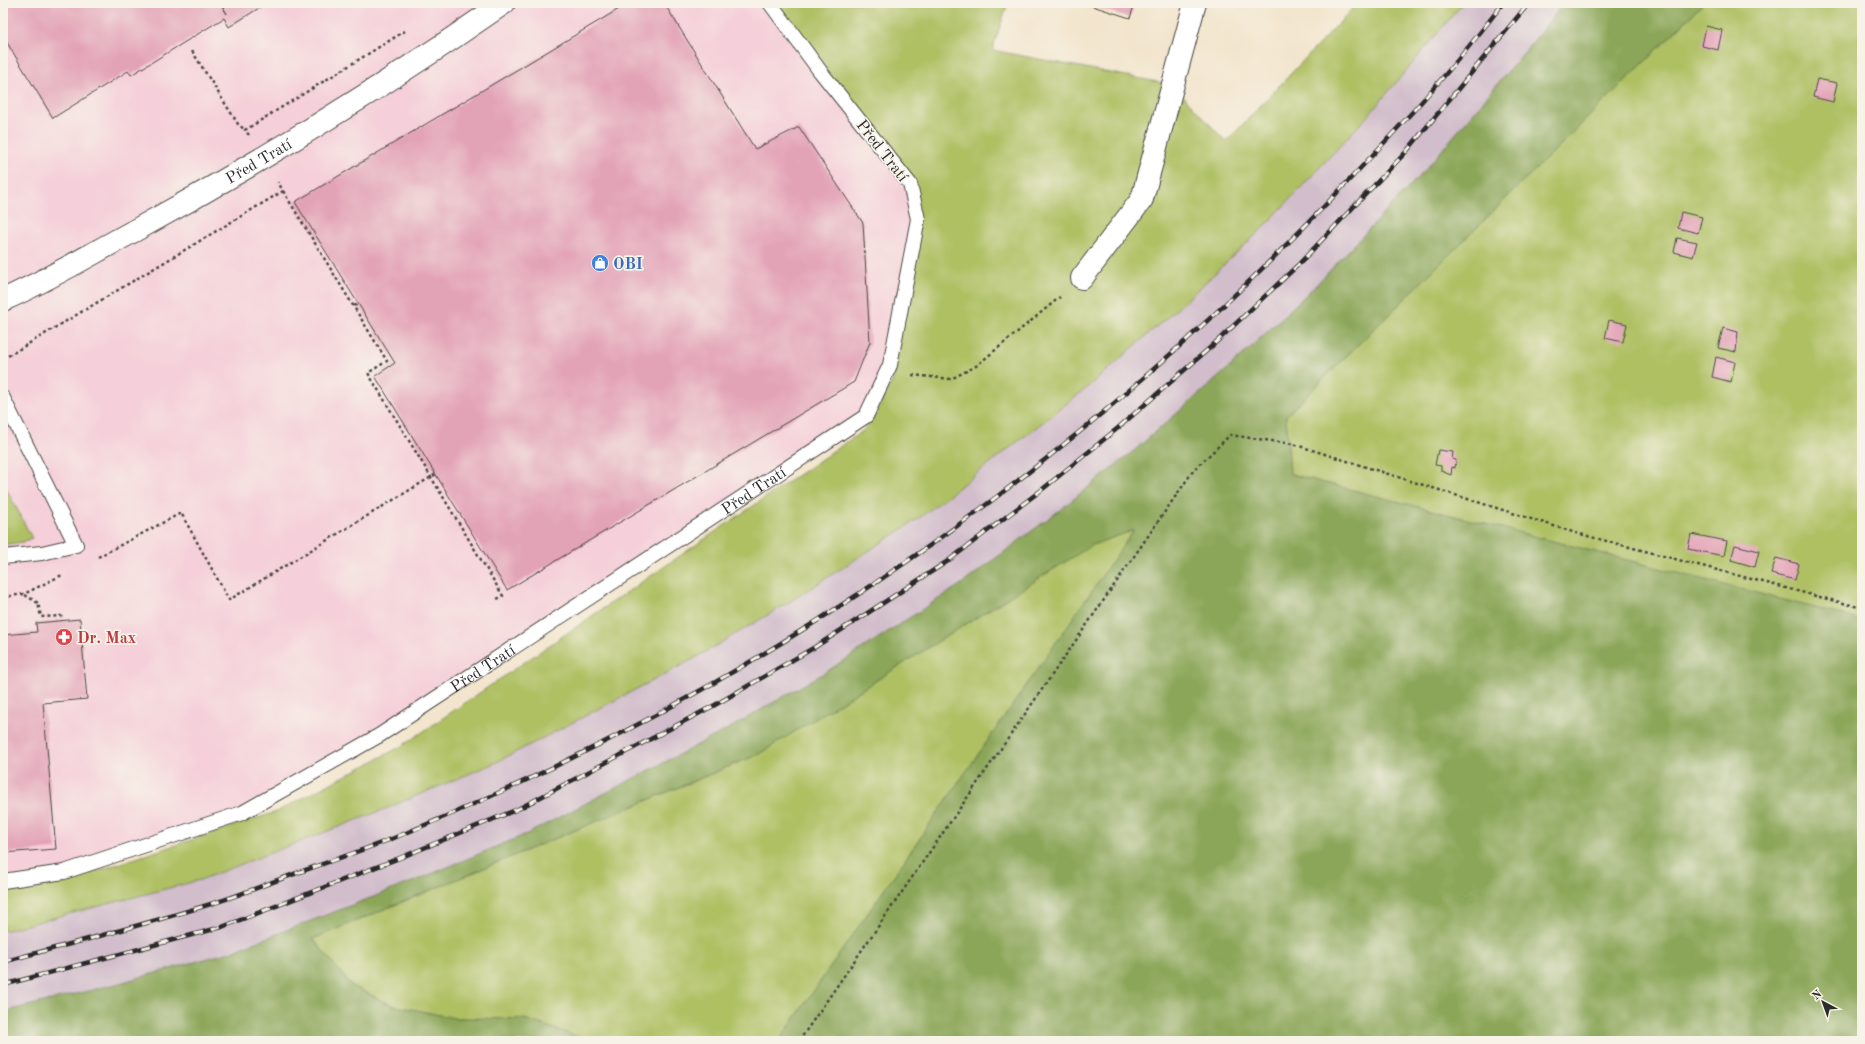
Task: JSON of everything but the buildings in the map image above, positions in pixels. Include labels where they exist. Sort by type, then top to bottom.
[{"type":"street","name":"Před Tratí","points":[[3,300],[170,211],[264,158],[388,81],[504,3]]},
{"type":"street","points":[[1082,278],[1142,199],[1195,3]]},
{"type":"lane","name":"Před Tratí","points":[[3,881],[64,872],[242,813],[380,735],[866,416],[890,365],[918,219],[910,184],[820,71],[770,3]]},
{"type":"lane","points":[[3,398],[76,545],[42,553],[3,557]]},
{"type":"path","points":[[192,51],[238,124],[245,130]]},
{"type":"path","points":[[283,191],[387,361],[368,373],[503,596],[497,599]]},
{"type":"path","points":[[890,365],[914,376],[950,379],[976,366],[1082,278]]},
{"type":"path","points":[[354,306],[358,304]]},
{"type":"path","points":[[799,1041],[1193,471],[1230,435],[1293,444],[1576,533],[1862,608]]},
{"type":"path","points":[[92,560],[181,513],[229,600],[436,474]]},
{"type":"path","points":[[3,597],[24,594],[65,574]]},
{"type":"path","points":[[24,594],[38,603],[41,617],[62,616],[62,620]]},
{"type":"shaded area","points":[[3,3],[770,3],[910,184],[918,219],[890,365],[866,416],[380,735],[242,813],[64,872],[3,881]]},
{"type":"shaded area","points":[[1463,3],[1563,3],[1536,38],[1426,169],[1317,284],[1231,366],[1136,449],[1061,509],[963,583],[829,670],[728,729],[529,833],[412,882],[230,952],[116,984],[3,1012],[3,931],[206,878],[383,810],[497,762],[690,661],[788,603],[918,519],[1083,391],[1178,308],[1262,229],[1367,117]]},
{"type":"green space","points":[[772,3],[1008,3],[992,50],[1173,85],[1226,142],[1358,3],[1463,3],[1367,117],[1262,229],[1178,308],[1083,391],[918,519],[788,603],[690,661],[497,762],[383,810],[200,880],[3,931],[3,892],[66,881],[276,812],[402,746],[864,430],[875,415],[895,375],[890,365],[918,219],[910,184]]},
{"type":"green space","points":[[1563,3],[1704,3],[1286,416],[1290,474],[1862,620],[1862,1041],[779,1041],[1134,530],[1092,545],[759,754],[313,939],[352,986],[392,1005],[454,1018],[525,1019],[591,1041],[3,1041],[3,1012],[116,984],[230,952],[412,882],[529,833],[728,729],[829,670],[963,583],[1061,509],[1136,449],[1231,366],[1317,284],[1426,169],[1536,38]]},
{"type":"green space","points":[[1704,3],[1862,3],[1862,620],[1290,474],[1286,416]]},
{"type":"green space","points":[[3,482],[32,538],[23,542],[3,545]]},
{"type":"green space","points":[[1135,530],[779,1041],[591,1041],[525,1019],[454,1018],[392,1005],[352,986],[313,939],[759,754],[1092,545]]},
{"type":"railway","points":[[3,962],[214,903],[394,838],[527,780],[655,715],[779,644],[899,567],[1014,483],[1125,393],[1232,297],[1335,195],[1443,78],[1503,3]]},
{"type":"railway","points":[[3,985],[222,927],[402,857],[518,809],[715,705],[815,647],[948,561],[1044,488],[1118,428],[1212,346],[1298,265],[1406,152],[1529,3]]},
{"type":"place","name":"OBI","points":[[600,263]]},
{"type":"place","name":"Dr. Max","points":[[64,637]]}]
